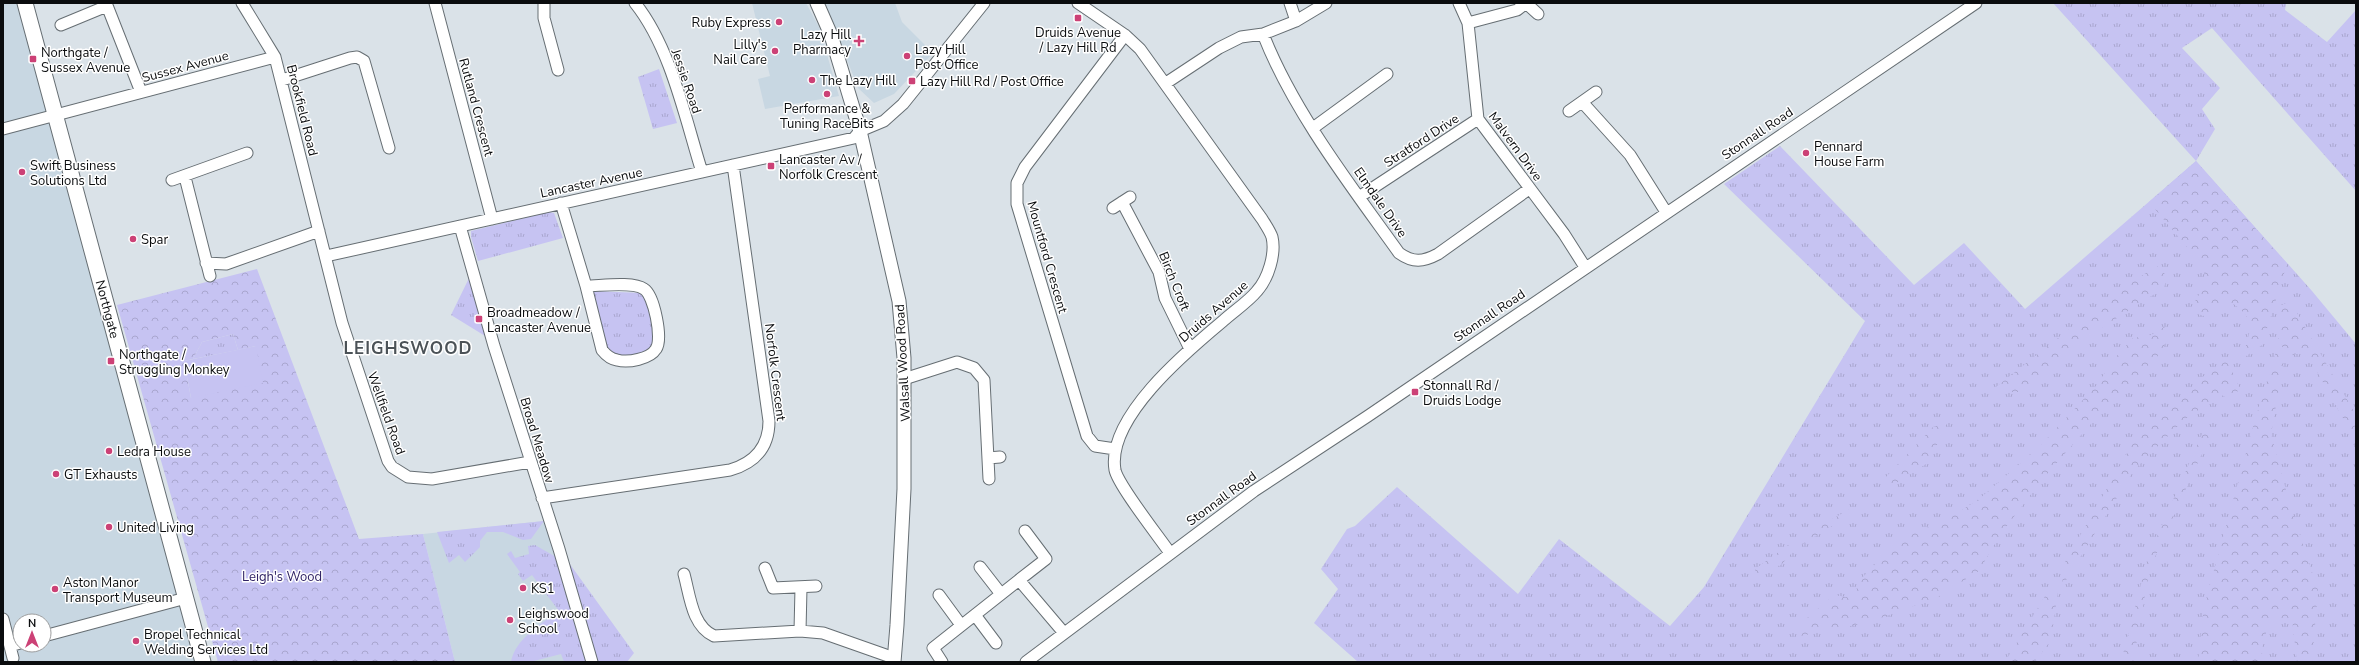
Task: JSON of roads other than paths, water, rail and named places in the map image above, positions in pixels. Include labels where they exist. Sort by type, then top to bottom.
[{"type":"main road","name":"Northgate","points":[[25,3],[203,662]]},
{"type":"street","name":"Brookfield Road","points":[[242,3],[275,57],[319,231]]},
{"type":"street","name":"Rutland Crescent","points":[[435,3],[492,219]]},
{"type":"street","points":[[544,3],[544,18],[559,70]]},
{"type":"street","name":"Jessie Road","points":[[635,3],[656,37],[668,66],[702,172]]},
{"type":"street","name":"Walsall Wood Road","points":[[817,3],[832,35],[860,131],[887,239],[899,301],[904,379],[904,489],[894,660]]},
{"type":"street","name":"Lancaster Avenue","points":[[326,256],[854,138],[860,131],[884,121],[903,104],[984,3]]},
{"type":"street","name":"Druids Avenue","points":[[1078,3],[1125,35],[1140,49],[1166,83],[1262,219],[1272,237],[1272,255],[1268,273],[1258,291],[1190,349],[1128,417],[1115,449],[1115,472],[1170,553]]},
{"type":"street","points":[[1290,3],[1296,21]]},
{"type":"street","points":[[1166,83],[1219,48],[1241,37],[1263,34],[1296,21],[1326,3]]},
{"type":"street","name":"Malvern Drive","points":[[1459,3],[1468,23],[1478,119],[1564,234],[1585,267]]},
{"type":"street","points":[[1468,23],[1517,10],[1526,3],[1538,14]]},
{"type":"street","name":"Stonnall Road","points":[[1026,662],[1254,491],[1368,416],[1585,267],[1976,3]]},
{"type":"street","points":[[60,25],[107,5],[141,92]]},
{"type":"street","name":"Elmdale Drive","points":[[1263,34],[1276,68],[1313,128],[1359,197],[1400,253],[1408,259],[1416,261],[1428,259],[1438,254],[1529,189]]},
{"type":"street","name":"Mountford Crescent","points":[[1115,449],[1095,446],[1087,436],[1016,204],[1018,183],[1025,166],[1125,35]]},
{"type":"street","name":"Sussex Avenue","points":[[3,129],[275,57]]},
{"type":"street","points":[[282,80],[350,58],[357,57],[364,61],[389,148]]},
{"type":"street","points":[[1313,128],[1384,81]]},
{"type":"street","points":[[1569,111],[1583,103],[1596,92]]},
{"type":"street","points":[[1583,103],[1630,155],[1666,212]]},
{"type":"street","name":"Stratford Drive","points":[[1359,197],[1478,119]]},
{"type":"street","points":[[172,180],[237,162],[247,153]]},
{"type":"street","name":"Norfolk Crescent","points":[[542,498],[730,470],[743,466],[761,451],[768,436],[769,421],[733,165]]},
{"type":"street","points":[[185,177],[210,276]]},
{"type":"street","name":"Birch Croft","points":[[1122,202],[1159,272],[1165,298],[1190,349]]},
{"type":"street","points":[[561,203],[586,286],[602,350],[609,357],[618,361],[647,358],[656,350],[659,340],[652,296],[644,288],[634,285],[586,286]]},
{"type":"street","name":"Broad Meadow","points":[[460,226],[494,346],[592,662]]},
{"type":"street","points":[[206,263],[226,264],[319,231]]},
{"type":"street","name":"Wellfield Road","points":[[319,231],[342,324],[363,390],[383,446],[392,466],[408,477],[432,479],[530,462]]},
{"type":"street","points":[[904,379],[957,362],[974,368],[984,380],[989,479]]},
{"type":"street","points":[[988,458],[1000,457]]},
{"type":"street","points":[[942,662],[933,648],[1046,559],[1024,531]]},
{"type":"street","points":[[980,567],[1001,594]]},
{"type":"street","points":[[765,568],[773,588],[801,588],[816,586]]},
{"type":"street","points":[[684,574],[696,617],[704,631],[714,636],[800,631],[823,633],[894,660]]},
{"type":"street","points":[[1019,580],[1064,633]]},
{"type":"street","points":[[800,631],[801,588]]},
{"type":"street","points":[[939,595],[961,626]]},
{"type":"street","points":[[52,634],[186,598]]},
{"type":"street","points":[[974,615],[996,643]]},
{"type":"street","points":[[3,619],[12,638]]},
{"type":"street","points":[[13,658],[14,653]]},
{"type":"place","name":"Druids Avenue / Lazy Hill Rd","points":[[1078,18]]},
{"type":"place","name":"Ruby Express","points":[[779,22]]},
{"type":"place","name":"Lazy Hill Pharmacy","points":[[859,41]]},
{"type":"place","name":"Lilly's Nail Care","points":[[775,51]]},
{"type":"place","name":"Lazy Hill Post Office","points":[[907,56]]},
{"type":"place","name":"Northgate / Sussex Avenue","points":[[33,59]]},
{"type":"place","name":"The Lazy Hill","points":[[812,80]]},
{"type":"place","name":"Lazy Hill Rd / Post Office","points":[[912,81]]},
{"type":"place","name":"Performance & Tuning RaceBits","points":[[827,94]]},
{"type":"place","name":"Pennard House Farm","points":[[1806,153]]},
{"type":"place","name":"Lancaster Av / Norfolk Crescent","points":[[771,166]]},
{"type":"place","name":"Swift Business Solutions Ltd","points":[[22,172]]},
{"type":"place","name":"Spar","points":[[133,239]]},
{"type":"place","name":"Broadmeadow / Lancaster Avenue","points":[[479,319]]},
{"type":"place","name":"Northgate / Struggling Monkey","points":[[111,361]]},
{"type":"place","name":"Stonnall Rd / Druids Lodge","points":[[1415,392]]},
{"type":"place","name":"Ledra House","points":[[109,451]]},
{"type":"place","name":"GT Exhausts","points":[[56,474]]},
{"type":"place","name":"United Living","points":[[109,527]]},
{"type":"place","name":"KS1","points":[[523,588]]},
{"type":"place","name":"Aston Manor Transport Museum","points":[[55,589]]},
{"type":"place","name":"Leighswood School","points":[[510,620]]},
{"type":"place","name":"Bropel Technical Welding Services Ltd","points":[[136,641]]},
{"type":"district","name":"LEIGHSWOOD","points":[[408,348]]},
{"type":"park label","name":"Leigh's Wood","points":[[282,576]]}]
